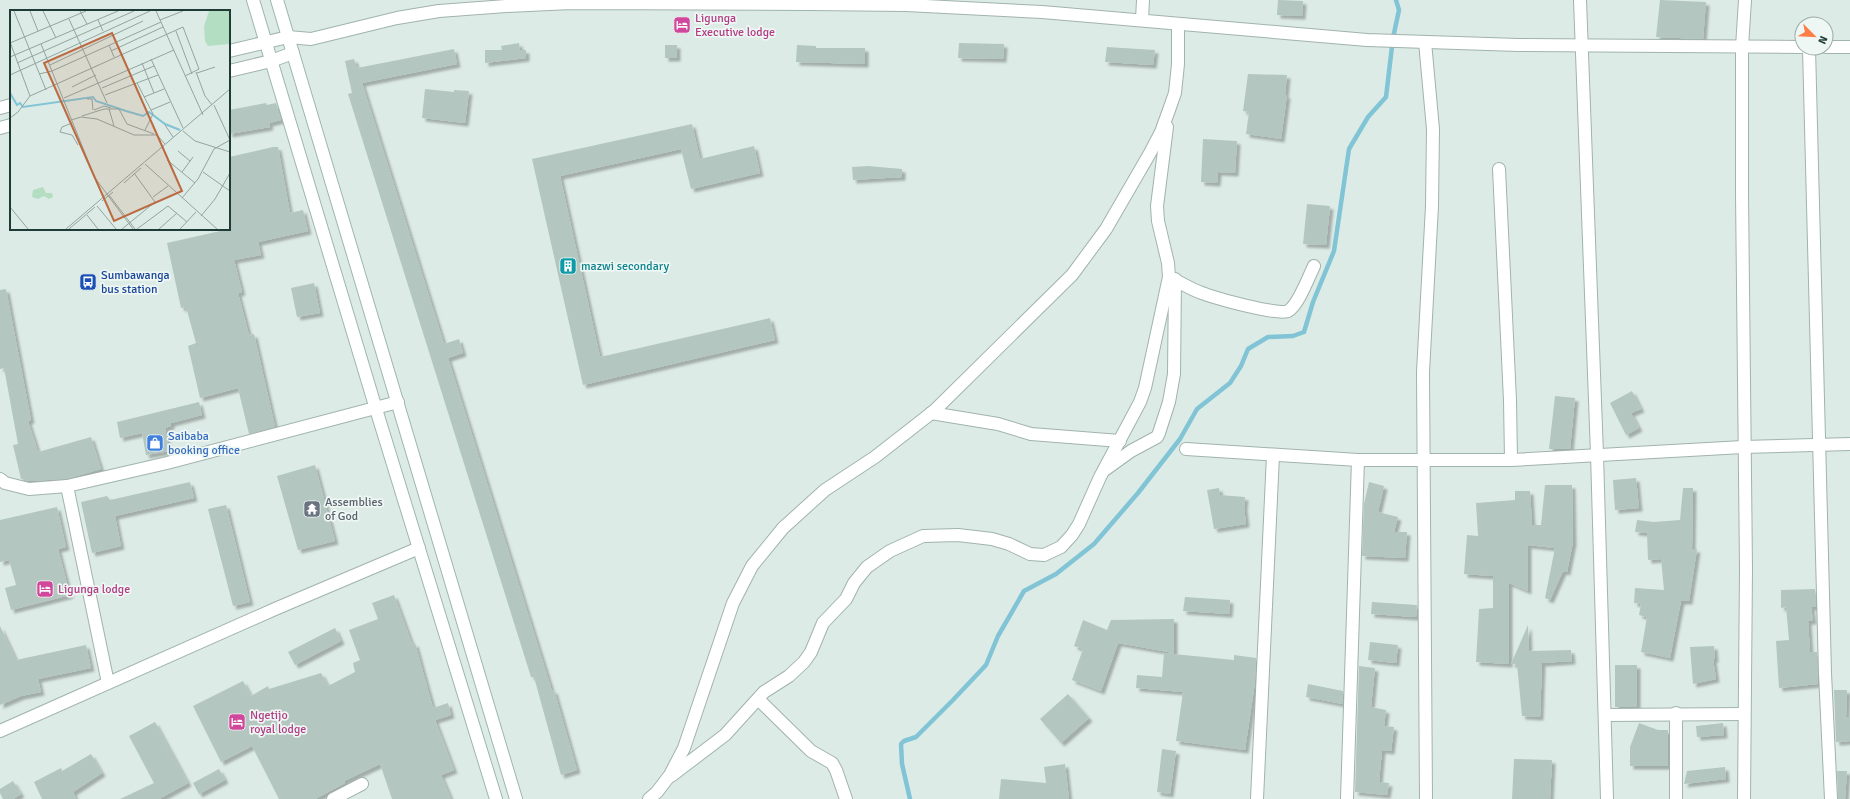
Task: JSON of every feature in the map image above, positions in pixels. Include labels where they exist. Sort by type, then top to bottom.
[{"type":"street","points":[[253,0],[376,409],[496,799]]},
{"type":"street","points":[[277,0],[516,799]]},
{"type":"street","points":[[1142,20],[1143,0]]},
{"type":"street","points":[[1580,0],[1597,454],[1607,799]]},
{"type":"street","points":[[1744,799],[1746,569],[1743,447],[1742,47],[1745,0]]},
{"type":"street","points":[[230,51],[288,37],[311,39],[397,18],[439,11],[570,3],[906,5],[1042,12],[1400,42],[1518,45],[1582,44],[1794,47]]},
{"type":"street","points":[[649,799],[657,792],[666,780],[684,748],[733,603],[752,566],[783,528],[824,490],[875,457],[931,413],[1072,275],[1106,229],[1161,132],[1175,93],[1178,64],[1178,24]]},
{"type":"street","points":[[230,71],[271,61],[293,52],[311,39]]},
{"type":"street","points":[[1425,42],[1433,129],[1432,206],[1423,372],[1425,459],[1426,799]]},
{"type":"street","points":[[1834,47],[1850,48]]},
{"type":"street","points":[[1809,56],[1818,446],[1825,673],[1831,799]]},
{"type":"street","points":[[0,108],[10,105]]},
{"type":"street","points":[[1104,470],[1130,451],[1157,437],[1169,402],[1174,374],[1172,278],[1158,221],[1157,206],[1169,110]]},
{"type":"street","points":[[0,128],[10,125]]},
{"type":"street","points":[[1499,169],[1510,400],[1511,460]]},
{"type":"street","points":[[1172,278],[1200,293],[1232,302],[1287,312],[1299,298],[1314,266]]},
{"type":"street","points":[[666,780],[725,735],[764,692],[789,676],[804,662],[811,652],[818,631],[823,623],[846,599],[854,583],[867,567],[890,551],[923,536],[958,535],[992,539],[1009,544],[1030,554],[1044,555],[1061,547],[1072,535],[1140,402],[1145,388],[1172,278]]},
{"type":"street","points":[[0,479],[5,483],[29,489],[67,486],[167,463],[398,402]]},
{"type":"street","points":[[931,413],[998,424],[1031,434],[1120,441]]},
{"type":"street","points":[[1186,449],[1358,460],[1511,460],[1743,447],[1850,444]]},
{"type":"street","points":[[1257,799],[1273,455]]},
{"type":"street","points":[[1347,799],[1358,460]]},
{"type":"street","points":[[67,486],[108,683]]},
{"type":"street","points":[[0,731],[340,581],[419,548]]},
{"type":"street","points":[[758,699],[811,751],[832,763],[846,799]]},
{"type":"street","points":[[1605,715],[1676,713],[1744,714]]},
{"type":"street","points":[[1676,713],[1676,799]]},
{"type":"street","points":[[333,799],[362,784]]},
{"type":"building","points":[[1278,0],[1303,1],[1302,16],[1277,15]]},
{"type":"building","points":[[1660,0],[1706,2],[1703,39],[1656,37]]},
{"type":"building","points":[[519,43],[520,50],[526,50],[526,58],[485,63],[485,50],[502,50],[501,46]]},
{"type":"building","points":[[959,43],[1004,44],[1003,59],[958,58]]},
{"type":"building","points":[[665,45],[677,45],[677,58],[665,58]]},
{"type":"building","points":[[797,45],[816,46],[816,48],[865,48],[865,64],[796,62]]},
{"type":"building","points":[[1107,47],[1155,50],[1153,65],[1105,62]]},
{"type":"building","points":[[454,49],[457,64],[362,83],[444,344],[459,339],[463,353],[448,358],[552,691],[554,690],[577,770],[561,775],[534,677],[531,677],[348,94],[352,93],[345,61],[354,59],[357,68]]},
{"type":"building","points":[[1248,74],[1287,75],[1285,95],[1287,95],[1281,139],[1246,134],[1249,112],[1243,111]]},
{"type":"building","points":[[425,89],[454,92],[454,90],[469,91],[465,123],[422,118]]},
{"type":"building","points":[[266,103],[267,105],[276,103],[281,120],[269,123],[270,127],[230,134],[230,110]]},
{"type":"building","points":[[692,124],[700,159],[754,146],[760,173],[691,189],[681,149],[560,176],[600,357],[770,318],[775,340],[583,385],[532,159]]},
{"type":"building","points":[[1203,139],[1237,141],[1235,173],[1218,172],[1217,183],[1201,182]]},
{"type":"building","points":[[278,147],[290,213],[303,210],[308,231],[258,242],[261,255],[234,260],[242,292],[238,293],[249,335],[254,334],[275,427],[249,434],[238,388],[200,398],[188,346],[196,343],[186,307],[181,308],[167,243],[230,230],[230,157]]},
{"type":"building","points":[[868,166],[902,169],[902,177],[853,180],[852,167]]},
{"type":"building","points":[[1307,204],[1330,206],[1326,245],[1303,244]]},
{"type":"building","points":[[314,283],[320,313],[297,317],[291,288]]},
{"type":"building","points":[[6,289],[31,420],[28,421],[38,452],[91,437],[101,469],[66,479],[30,481],[21,479],[13,445],[18,444],[4,368],[0,369],[0,290]]},
{"type":"building","points":[[1632,391],[1641,409],[1631,413],[1639,428],[1626,435],[1610,403]]},
{"type":"building","points":[[1555,396],[1575,398],[1570,449],[1549,449]]},
{"type":"building","points":[[199,402],[202,415],[171,423],[171,426],[165,428],[169,451],[146,455],[142,433],[120,438],[117,422]]},
{"type":"building","points":[[315,465],[335,541],[298,550],[277,476]]},
{"type":"building","points":[[1636,478],[1639,508],[1615,510],[1613,480]]},
{"type":"building","points":[[190,482],[194,498],[115,516],[121,546],[92,553],[81,502],[107,496],[110,500]]},
{"type":"building","points":[[1369,482],[1384,486],[1378,512],[1398,517],[1394,532],[1407,532],[1405,558],[1362,556],[1364,504]]},
{"type":"building","points":[[1545,485],[1572,485],[1573,542],[1567,572],[1563,571],[1550,600],[1545,598],[1555,548],[1528,545],[1528,591],[1509,583],[1509,664],[1476,662],[1479,609],[1493,608],[1493,576],[1464,574],[1467,535],[1478,536],[1476,503],[1515,500],[1515,491],[1530,491],[1532,525],[1541,525]]},
{"type":"building","points":[[1219,488],[1220,495],[1245,497],[1244,507],[1246,524],[1214,529],[1207,490]]},
{"type":"building","points":[[1683,488],[1693,488],[1692,549],[1697,549],[1689,601],[1681,601],[1670,658],[1641,652],[1647,617],[1639,615],[1641,604],[1634,603],[1635,588],[1664,590],[1661,559],[1648,560],[1647,533],[1635,532],[1637,520],[1654,522],[1680,520]]},
{"type":"building","points":[[226,505],[250,602],[233,606],[208,509]]},
{"type":"building","points":[[57,507],[66,547],[58,549],[70,595],[11,610],[5,588],[16,585],[9,560],[0,562],[0,520]]},
{"type":"building","points":[[1815,589],[1816,607],[1811,607],[1813,621],[1808,621],[1810,652],[1817,652],[1818,684],[1779,688],[1776,641],[1789,640],[1786,607],[1781,608],[1781,590]]},
{"type":"building","points":[[394,595],[412,644],[415,643],[433,708],[448,703],[451,715],[435,720],[454,770],[441,775],[451,799],[392,799],[380,764],[344,781],[345,783],[315,799],[279,799],[252,746],[221,762],[193,706],[243,681],[251,696],[268,686],[269,689],[321,673],[328,686],[355,672],[353,663],[360,660],[349,630],[378,619],[372,603]]},
{"type":"building","points":[[1185,597],[1230,600],[1229,614],[1183,611]]},
{"type":"building","points":[[1372,602],[1417,605],[1416,617],[1371,614]]},
{"type":"building","points":[[1174,619],[1174,653],[1118,643],[1101,691],[1072,680],[1083,649],[1074,646],[1083,620],[1107,630],[1111,620]]},
{"type":"building","points":[[1528,625],[1529,651],[1571,650],[1572,661],[1542,663],[1540,717],[1522,716],[1517,664],[1511,664]]},
{"type":"building","points":[[0,626],[16,660],[86,645],[91,668],[38,679],[41,692],[21,696],[0,705]]},
{"type":"building","points":[[335,628],[341,641],[295,665],[288,652]]},
{"type":"building","points":[[1370,642],[1398,645],[1396,663],[1368,660]]},
{"type":"building","points":[[1714,646],[1715,659],[1713,659],[1716,679],[1693,684],[1690,647]]},
{"type":"building","points":[[1164,653],[1234,660],[1234,655],[1256,658],[1255,682],[1245,750],[1176,741],[1183,692],[1136,688],[1137,675],[1162,677]]},
{"type":"building","points":[[1615,665],[1637,665],[1637,707],[1615,707]]},
{"type":"building","points":[[1359,666],[1375,668],[1371,707],[1386,710],[1384,726],[1394,727],[1391,751],[1382,750],[1379,782],[1389,783],[1387,795],[1355,792]]},
{"type":"building","points":[[1308,684],[1343,691],[1343,704],[1306,697]]},
{"type":"building","points":[[1834,690],[1847,690],[1846,717],[1850,717],[1850,741],[1836,742]]},
{"type":"building","points":[[1068,694],[1089,718],[1061,743],[1040,719]]},
{"type":"building","points":[[155,722],[188,783],[159,799],[120,799],[154,783],[129,736]]},
{"type":"building","points":[[1639,723],[1658,730],[1668,730],[1668,766],[1630,766],[1630,747]]},
{"type":"building","points":[[1723,723],[1724,735],[1697,737],[1696,726]]},
{"type":"building","points":[[1162,749],[1176,751],[1170,794],[1157,792]]},
{"type":"building","points":[[91,754],[102,773],[73,792],[76,799],[42,799],[34,782],[61,768],[62,771]]},
{"type":"building","points":[[1514,759],[1552,760],[1550,799],[1512,799]]},
{"type":"building","points":[[1065,764],[1069,799],[999,799],[1001,779],[1046,783],[1044,767]]},
{"type":"building","points":[[1725,767],[1726,779],[1684,784],[1687,771]]},
{"type":"building","points":[[219,769],[225,780],[199,794],[193,783]]},
{"type":"building","points":[[1837,771],[1847,771],[1845,799],[1838,799]]},
{"type":"building","points":[[13,781],[21,794],[13,799],[3,799],[0,789]]},
{"type":"waterway","points":[[910,799],[902,764],[901,744],[904,741],[916,737],[986,665],[998,636],[1024,591],[1056,574],[1094,544],[1138,493],[1180,439],[1197,409],[1230,383],[1241,366],[1248,349],[1268,337],[1293,336],[1304,332],[1313,302],[1334,251],[1349,149],[1368,117],[1386,97],[1393,38],[1399,10],[1396,0]]},
{"type":"place","name":"Ligunga Executive lodge","points":[[682,25]]},
{"type":"place","name":"mazwi secondary","points":[[568,266]]},
{"type":"place","name":"Sumbawanga bus station","points":[[88,282]]},
{"type":"place","name":"Saibaba booking office","points":[[155,443]]},
{"type":"place","name":"Assemblies of God","points":[[312,509]]},
{"type":"place","name":"Ligunga lodge","points":[[45,589]]},
{"type":"place","name":"Ngetijo royal lodge","points":[[237,722]]}]
